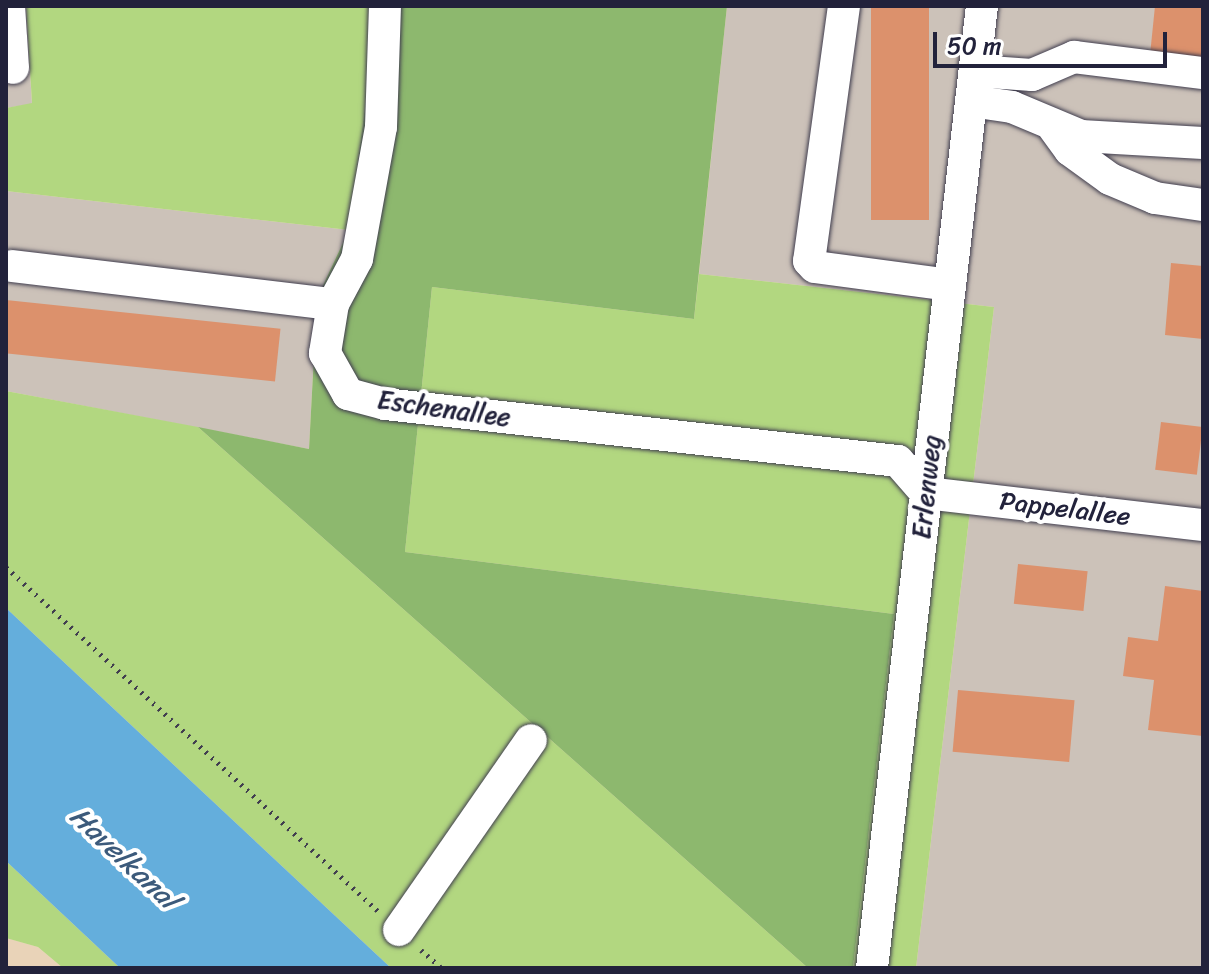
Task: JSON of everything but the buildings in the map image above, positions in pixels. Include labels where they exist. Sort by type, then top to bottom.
[{"type":"street","points":[[9,6],[13,68]]},
{"type":"street","name":"Eschenallee","points":[[385,6],[381,127],[357,259],[333,304],[325,353],[348,394],[385,404],[898,461],[926,493]]},
{"type":"street","points":[[844,6],[809,261],[815,267],[950,285]]},
{"type":"street","name":"Erlenweg","points":[[872,968],[982,6]]},
{"type":"street","points":[[973,86],[1032,75],[1074,57],[1203,73]]},
{"type":"street","points":[[973,86],[1054,128],[1081,136],[1203,143]]},
{"type":"street","points":[[1054,128],[1070,150],[1110,179],[1155,198],[1203,205]]},
{"type":"street","points":[[12,266],[333,304]]},
{"type":"street","name":"Pappelallee","points":[[926,493],[1203,525]]},
{"type":"street","points":[[399,930],[531,740]]},
{"type":"path","points":[[6,567],[442,968]]},
{"type":"shaded area","points":[[6,6],[26,6],[32,104],[6,108]]},
{"type":"shaded area","points":[[727,6],[1203,6],[1203,968],[916,968],[994,307],[699,274]]},
{"type":"shaded area","points":[[6,191],[349,230],[317,298],[309,449],[6,391]]},
{"type":"shaded area","points":[[6,938],[38,947],[63,968],[6,968]]},
{"type":"green space","points":[[26,6],[378,6],[349,230],[6,191],[6,108],[32,103]]},
{"type":"green space","points":[[378,6],[727,6],[694,319],[432,287],[405,552],[894,614],[853,968],[808,968],[198,427],[309,449],[317,298],[349,230]]},
{"type":"green space","points":[[699,274],[994,307],[916,968],[853,968],[894,614],[405,552],[432,287],[694,319]]},
{"type":"green space","points":[[6,391],[198,427],[808,968],[391,968],[6,608]]},
{"type":"green space","points":[[6,861],[120,968],[63,968],[38,947],[6,938]]},
{"type":"water","name":"Havelkanal","points":[[6,608],[391,968],[120,968],[6,861]]}]
